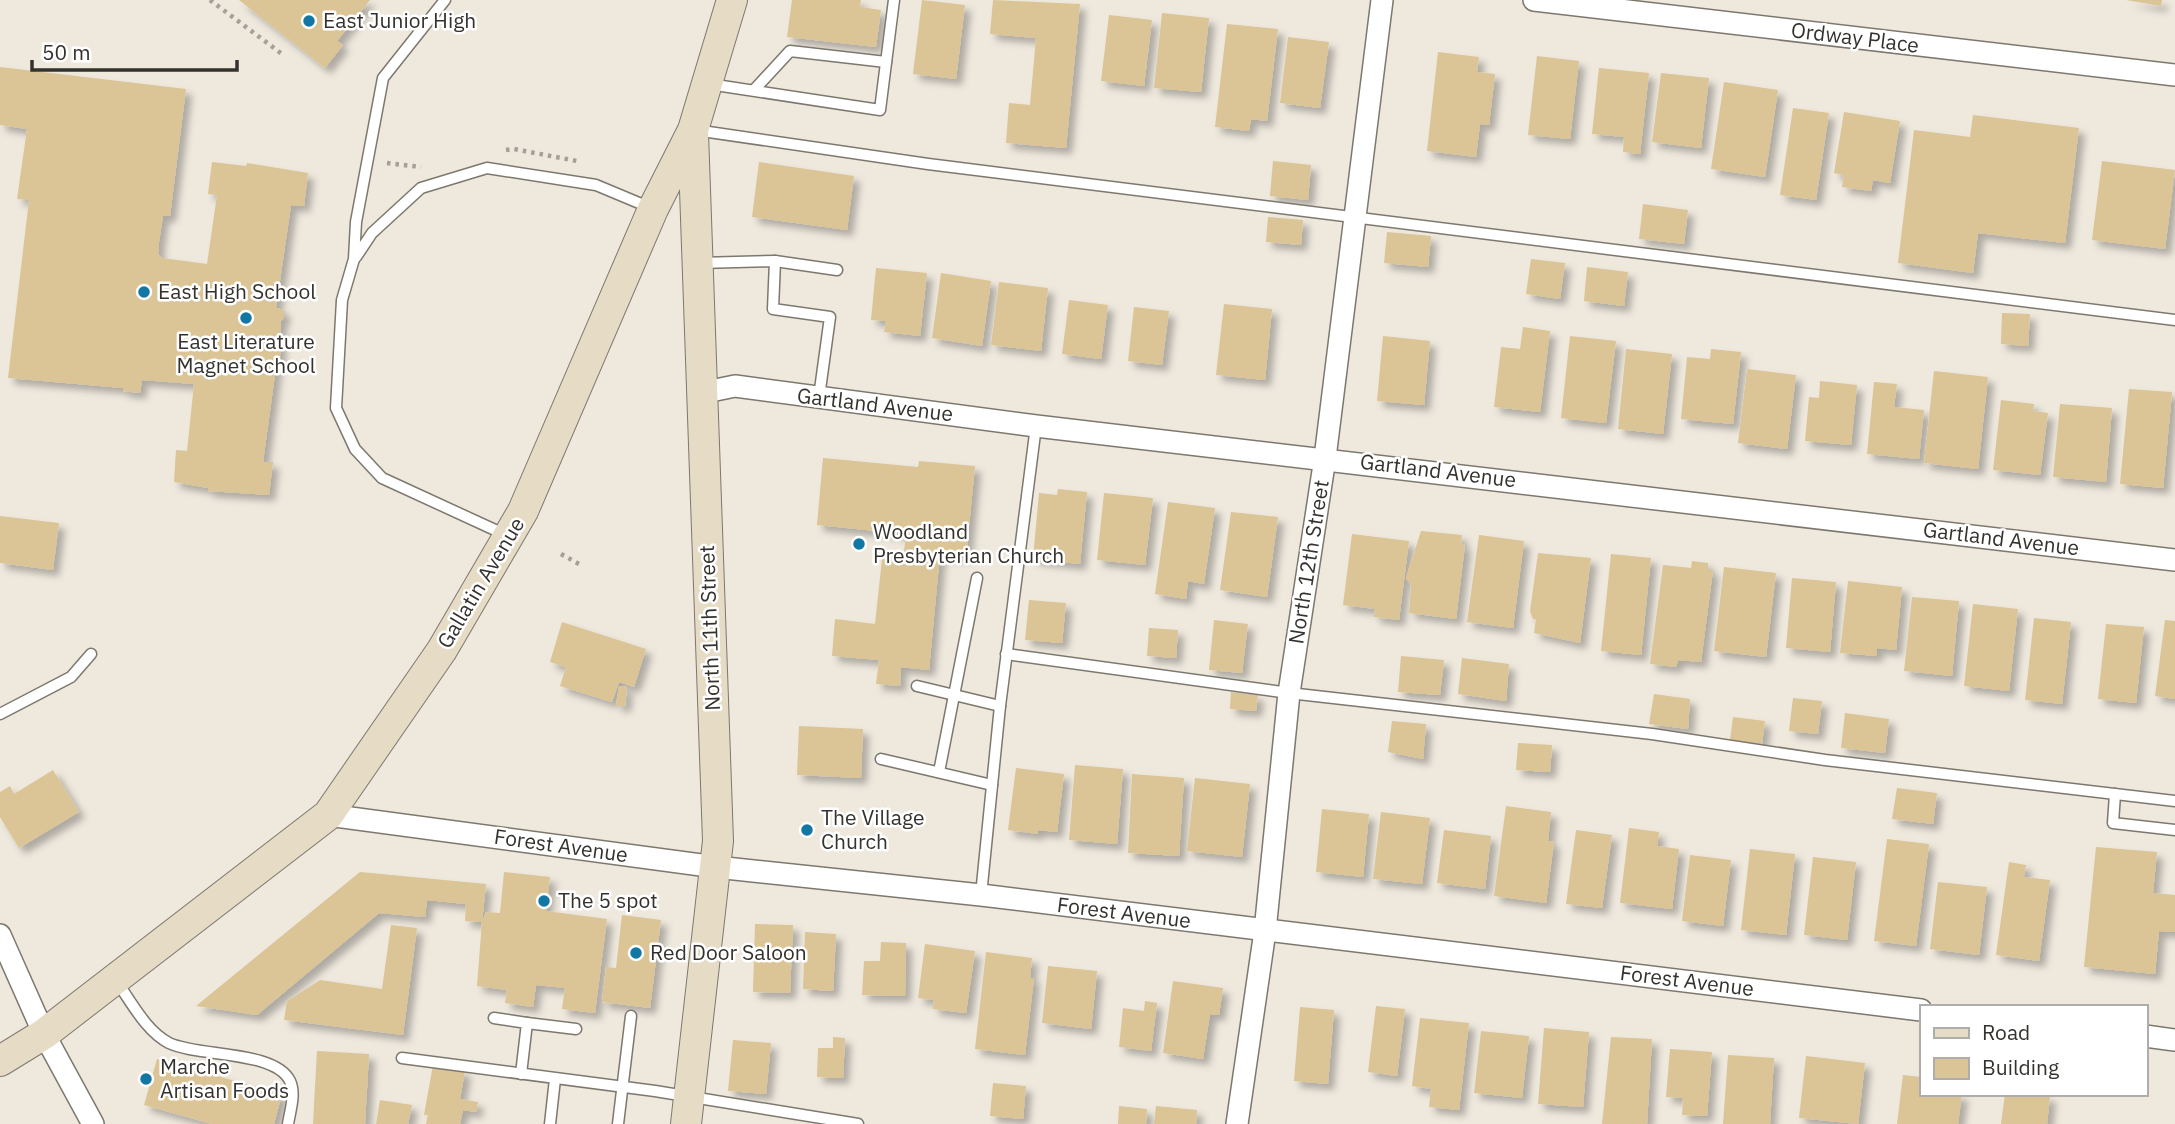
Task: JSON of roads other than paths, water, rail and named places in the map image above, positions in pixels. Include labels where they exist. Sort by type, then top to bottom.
[{"type":"main road","name":"Gallatin Avenue","points":[[0,1061],[44,1034],[328,815],[442,650],[523,511],[653,209],[693,130],[732,0]]},
{"type":"main road","name":"North 11th Street","points":[[688,1111],[718,841],[693,130]]},
{"type":"street","name":"North 12th Street","points":[[1237,1124],[1265,931],[1289,693],[1325,458],[1382,0]]},
{"type":"street","name":"Ordway Place","points":[[1534,0],[2175,75]]},
{"type":"street","name":"Gartland Avenue","points":[[701,393],[734,386],[1036,426],[2175,560]]},
{"type":"street","name":"Forest Avenue","points":[[328,815],[716,867],[981,895],[1920,1010]]},
{"type":"street","points":[[0,935],[44,1034],[93,1124]]},
{"type":"street","points":[[2147,1036],[2175,1040]]},
{"type":"lane","points":[[445,0],[383,78],[356,222],[354,259],[342,300],[336,408],[355,449],[382,478],[508,536]]},
{"type":"lane","points":[[708,83],[880,110],[894,0]]},
{"type":"lane","points":[[754,90],[790,51],[886,62]]},
{"type":"lane","points":[[693,130],[928,164],[1354,219],[2175,320]]},
{"type":"lane","points":[[354,259],[372,233],[421,188],[487,168],[596,185],[653,209]]},
{"type":"lane","points":[[775,261],[774,309],[830,317],[819,397]]},
{"type":"lane","points":[[698,264],[775,261],[837,270]]},
{"type":"lane","points":[[981,895],[1006,654],[1036,426]]},
{"type":"lane","points":[[939,772],[977,578]]},
{"type":"lane","points":[[0,714],[71,677],[91,654]]},
{"type":"lane","points":[[1006,654],[1289,693],[1652,734],[1825,760],[2175,801]]},
{"type":"lane","points":[[917,686],[1000,706]]},
{"type":"lane","points":[[881,759],[992,785]]},
{"type":"lane","points":[[2115,794],[2113,824],[2175,830]]},
{"type":"lane","points":[[116,979],[151,1029],[171,1043],[258,1061],[278,1069],[290,1081],[293,1095],[288,1124]]},
{"type":"lane","points":[[618,1124],[631,1016]]},
{"type":"lane","points":[[494,1018],[576,1029]]},
{"type":"lane","points":[[521,1074],[527,1023]]},
{"type":"lane","points":[[402,1058],[622,1088],[688,1111],[858,1124]]},
{"type":"lane","points":[[550,1124],[555,1079]]},
{"type":"place","name":"East Junior High","points":[[309,21]]},
{"type":"place","name":"East High School","points":[[144,292]]},
{"type":"place","name":"East Literature Magnet School","points":[[246,318]]},
{"type":"place","name":"Woodland Presbyterian Church","points":[[859,544]]},
{"type":"place","name":"The Village Church","points":[[807,830]]},
{"type":"place","name":"The 5 spot","points":[[544,901]]},
{"type":"place","name":"Red Door Saloon","points":[[636,953]]},
{"type":"place","name":"Marche Artisan Foods","points":[[146,1079]]}]
